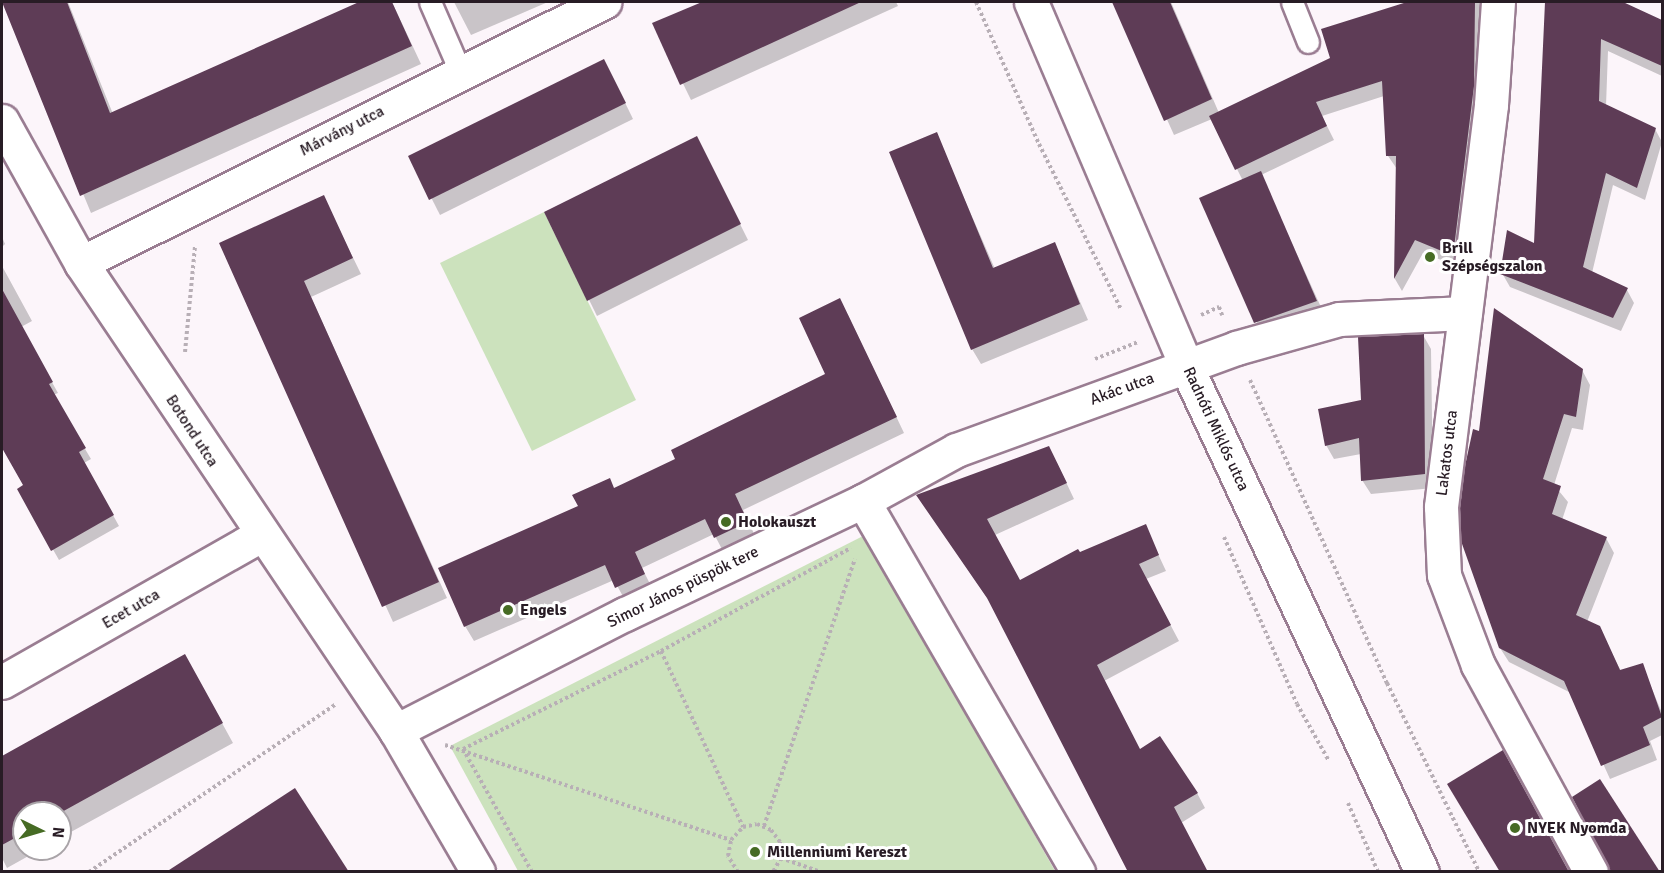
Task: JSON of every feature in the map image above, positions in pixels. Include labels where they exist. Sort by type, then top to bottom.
[{"type":"street","name":"Márvány utca","points":[[81,263],[460,71],[604,2]]},
{"type":"street","name":"Radnóti Miklós utca","points":[[1031,2],[1186,366],[1418,864]]},
{"type":"street","name":"Lakatos utca","points":[[1498,2],[1491,105],[1441,507],[1444,575],[1478,665],[1591,872]]},
{"type":"street","name":"Botond utca","points":[[2,121],[81,263],[261,535],[396,731]]},
{"type":"street","name":"Akác utca","points":[[864,501],[956,450],[1236,348],[1339,319],[1465,313]]},
{"type":"street","name":"Simor János püspök tere","points":[[396,731],[625,614],[864,501]]},
{"type":"street","points":[[864,501],[1078,872]]},
{"type":"street","name":"Ecet utca","points":[[2,682],[261,535]]},
{"type":"street","points":[[396,731],[478,872]]},
{"type":"lane","points":[[430,2],[460,71]]},
{"type":"lane","points":[[1292,2],[1308,42]]},
{"type":"path","points":[[976,2],[1039,144],[1122,311]]},
{"type":"path","points":[[184,357],[201,202]]},
{"type":"path","points":[[1132,332],[1153,378]]},
{"type":"path","points":[[1236,348],[1388,683],[1479,872]]},
{"type":"path","points":[[1222,532],[1296,704],[1335,772]]},
{"type":"path","points":[[463,749],[661,651],[860,543]]},
{"type":"path","points":[[764,826],[856,555]]},
{"type":"path","points":[[661,651],[743,827]]},
{"type":"path","points":[[88,872],[344,698]]},
{"type":"path","points":[[450,746],[731,840]]},
{"type":"path","points":[[463,749],[532,872]]},
{"type":"path","points":[[1344,794],[1378,872]]},
{"type":"path","points":[[738,872],[728,856],[731,840],[743,827],[764,826],[777,835],[781,858],[772,872]]},
{"type":"path","points":[[781,858],[821,872]]},
{"type":"green space","points":[[544,212],[636,400],[532,451],[440,263]]},
{"type":"green space","points":[[865,535],[1055,871],[518,871],[450,746]]},
{"type":"building","points":[[2,2],[67,2],[110,113],[359,2],[392,2],[412,46],[80,196]]},
{"type":"building","points":[[702,2],[861,2],[680,85],[652,23]]},
{"type":"building","points":[[1112,2],[1170,2],[1212,99],[1164,121]]},
{"type":"building","points":[[1407,2],[1475,2],[1474,86],[1454,248],[1449,254],[1415,240],[1394,279],[1396,156],[1386,156],[1382,81],[1316,102],[1327,126],[1235,170],[1209,116],[1330,58],[1321,29]]},
{"type":"building","points":[[1545,2],[1623,2],[1662,20],[1662,66],[1601,39],[1599,101],[1656,128],[1637,188],[1606,173],[1583,267],[1628,288],[1613,318],[1500,274],[1507,230],[1534,243]]},
{"type":"building","points":[[604,59],[626,103],[429,200],[408,156]]},
{"type":"building","points":[[937,132],[993,268],[1055,242],[1080,304],[971,350],[889,152]]},
{"type":"building","points":[[697,136],[741,224],[587,301],[544,212]]},
{"type":"building","points":[[1261,171],[1317,301],[1254,323],[1199,198]]},
{"type":"building","points":[[324,195],[353,258],[304,281],[439,582],[382,607],[219,243]]},
{"type":"building","points":[[2,289],[53,382],[49,384],[86,448],[79,452],[114,515],[51,551],[17,489],[23,485],[2,448]]},
{"type":"building","points":[[840,298],[897,417],[735,494],[748,522],[714,538],[705,519],[635,552],[645,574],[615,588],[605,565],[464,627],[438,568],[578,506],[572,495],[610,478],[614,488],[675,459],[671,450],[825,374],[799,318]]},
{"type":"building","points":[[1494,308],[1583,369],[1576,417],[1564,414],[1543,479],[1561,486],[1552,514],[1607,537],[1576,615],[1600,626],[1620,670],[1643,663],[1662,717],[1643,727],[1650,745],[1601,766],[1564,681],[1499,648],[1461,541],[1460,508],[1465,466],[1473,429],[1479,431]]},
{"type":"building","points":[[1424,334],[1425,474],[1361,481],[1359,438],[1325,446],[1318,409],[1361,400],[1358,337]]},
{"type":"building","points":[[1049,446],[1067,483],[987,519],[1020,580],[1078,549],[1080,552],[1146,524],[1159,555],[1139,564],[1171,625],[1097,665],[1140,749],[1160,736],[1198,793],[1174,807],[1208,872],[1128,872],[987,598],[916,495]]},
{"type":"building","points":[[185,654],[223,723],[72,806],[72,801],[12,801],[12,840],[2,845],[2,756]]},
{"type":"building","name":"NYEK Nyomda","points":[[1503,750],[1569,872],[1500,872],[1447,784]]},
{"type":"building","points":[[1600,779],[1660,872],[1610,872],[1572,797]]},
{"type":"building","points":[[295,788],[349,872],[166,872]]},
{"type":"place","name":"Brill Szépségszalon","points":[[1430,257]]},
{"type":"place","name":"Holokauszt","points":[[726,522]]},
{"type":"place","name":"Engels","points":[[508,610]]},
{"type":"place","name":"NYEK Nyomda","points":[[1515,828]]},
{"type":"place","name":"Millenniumi Kereszt","points":[[755,852]]}]
